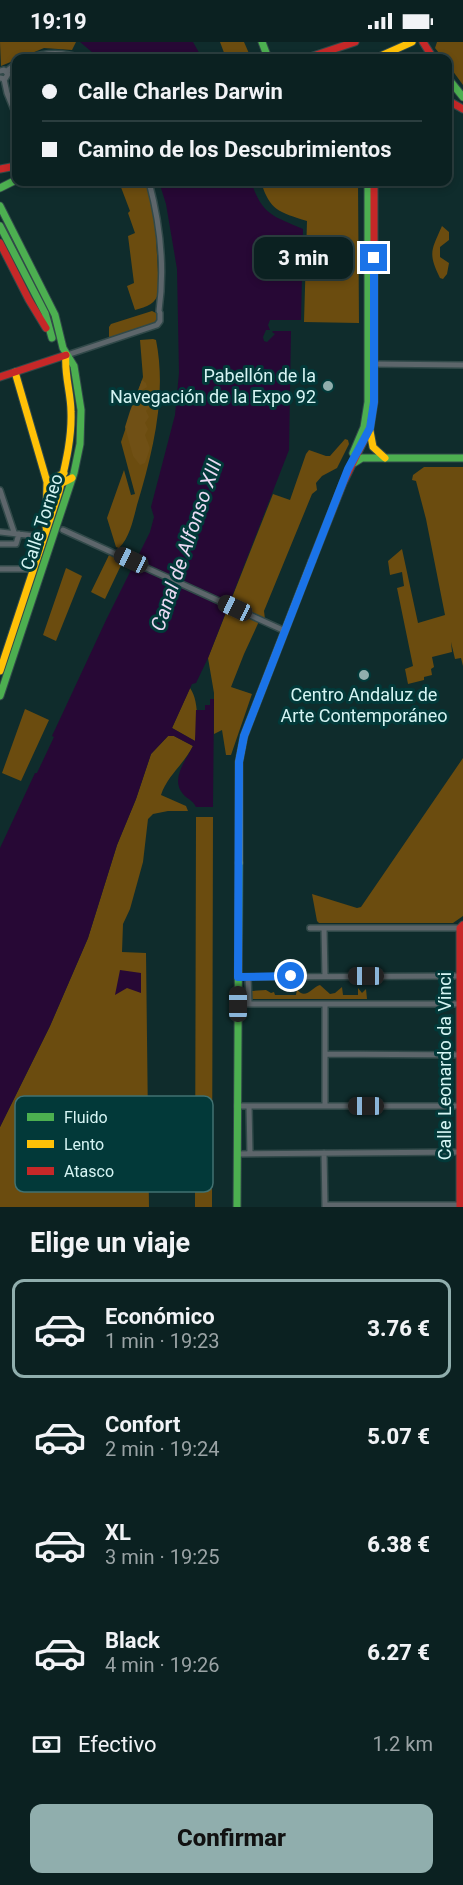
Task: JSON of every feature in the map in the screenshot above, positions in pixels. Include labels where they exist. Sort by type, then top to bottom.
[{"type":"street","points":[[327,54],[355,42]]},
{"type":"street","points":[[385,54],[412,42]]},
{"type":"street","points":[[48,54],[67,54]]},
{"type":"street","points":[[0,71],[7,71],[12,67]]},
{"type":"street","points":[[7,71],[8,75],[2,78],[12,105]]},
{"type":"street","points":[[452,83],[463,97]]},
{"type":"street","points":[[0,377],[64,352],[157,325],[161,316],[159,311],[162,291],[161,250],[150,186]]},
{"type":"street","points":[[368,186],[373,412],[370,442],[372,447],[385,458]]},
{"type":"street","points":[[352,464],[353,452],[364,427],[367,412],[371,364],[374,186]]},
{"type":"street","name":"Calle Torneo","points":[[0,206],[55,315],[64,352],[64,369],[72,411],[62,530],[0,696]]},
{"type":"street","name":"Calle Torneo","points":[[0,226],[45,313],[52,338]]},
{"type":"street","points":[[0,243],[29,300],[52,338],[64,352]]},
{"type":"street","name":"Calle Torneo","points":[[45,313],[58,327]]},
{"type":"street","points":[[371,364],[463,364]]},
{"type":"street","name":"Calle Torneo","points":[[15,372],[49,482],[45,534]]},
{"type":"street","points":[[237,1207],[239,762],[244,736],[346,474],[370,428]]},
{"type":"street","points":[[352,464],[362,458],[463,458]]},
{"type":"street","points":[[49,482],[66,481]]},
{"type":"street","points":[[49,482],[51,485],[66,481]]},
{"type":"street","name":"Calle Torneo","points":[[0,671],[4,649],[59,492],[66,487],[66,481]]},
{"type":"street","points":[[0,490],[16,533],[16,544],[0,544]]},
{"type":"street","points":[[62,530],[285,631]]},
{"type":"street","points":[[0,532],[45,534]]},
{"type":"street","points":[[0,569],[33,569]]},
{"type":"street","points":[[310,928],[462,927]]},
{"type":"street","name":"Calle Leonardo da Vinci","points":[[461,1206],[462,927]]},
{"type":"street","points":[[324,928],[325,976]]},
{"type":"street","points":[[238,977],[462,976]]},
{"type":"street","points":[[248,977],[249,1004]]},
{"type":"street","points":[[238,1004],[462,1004]]},
{"type":"street","points":[[325,1004],[325,1105]]},
{"type":"street","points":[[325,1054],[462,1055]]},
{"type":"street","points":[[237,1106],[462,1106]]},
{"type":"street","points":[[249,1106],[250,1154]]},
{"type":"street","points":[[237,1154],[461,1152]]},
{"type":"street","points":[[324,1153],[325,1206],[461,1206]]},
{"type":"shaded area","points":[[0,42],[76,42],[72,50],[44,48],[30,54],[12,54],[12,61],[1,66]]},
{"type":"shaded area","points":[[220,42],[244,42],[249,54],[224,54]]},
{"type":"shaded area","points":[[437,42],[463,42],[463,85],[452,70],[452,54],[440,54],[435,48]]},
{"type":"shaded area","points":[[121,186],[147,186],[155,218],[159,291],[156,299],[150,304],[135,310],[127,286],[134,283],[128,236],[135,233],[128,213],[130,211]]},
{"type":"shaded area","points":[[262,186],[358,186],[359,323],[304,322],[307,221],[277,209]]},
{"type":"shaded area","points":[[442,226],[449,232],[449,240],[440,247],[440,257],[449,263],[447,274],[443,279],[440,278],[432,257],[433,247]]},
{"type":"shaded area","points":[[152,311],[158,318],[155,323],[109,337],[111,324]]},
{"type":"shaded area","points":[[140,340],[156,340],[160,382],[157,423],[132,522],[126,539],[119,548],[116,547],[107,518],[124,470],[131,495],[135,494],[121,442],[143,377]]},
{"type":"shaded area","points":[[142,380],[147,387],[142,390],[143,396],[149,399],[151,405],[146,411],[149,417],[145,423],[148,429],[145,435],[150,448],[145,463],[140,465],[133,456],[125,427]]},
{"type":"shaded area","points":[[345,439],[349,444],[337,468],[322,476],[316,483],[317,490],[312,494],[264,611],[265,619],[261,617],[231,687],[252,694],[231,755],[226,755],[222,730],[214,734],[214,693],[208,658],[273,494],[290,500],[309,450],[330,456]]},
{"type":"shaded area","points":[[424,467],[463,467],[463,666],[461,658],[455,659],[451,642],[452,652],[432,657],[434,667],[431,669],[432,675],[424,677],[424,680],[408,684],[405,669],[413,666],[397,588],[404,586],[402,572],[390,575],[388,561],[402,549],[418,623],[445,615],[426,519],[416,481],[412,480],[413,475]]},
{"type":"shaded area","points":[[109,555],[123,561],[105,599],[91,592]]},
{"type":"shaded area","points":[[66,568],[82,576],[56,641],[43,635]]},
{"type":"shaded area","points":[[190,688],[196,706],[195,741],[172,728]]},
{"type":"shaded area","points":[[25,709],[49,720],[21,781],[2,773]]},
{"type":"shaded area","points":[[168,736],[174,736],[193,746],[167,782],[161,795],[186,806],[188,811],[153,814],[148,819],[143,862],[130,909],[123,924],[122,952],[146,953],[148,1096],[15,1096],[50,1026],[88,938],[117,845],[151,754]]},
{"type":"shaded area","points":[[463,758],[463,916],[453,923],[319,923],[312,894],[357,908],[361,907]]},
{"type":"shaded area","points":[[196,817],[213,817],[212,1096],[195,1096]]},
{"type":"shaded area","points":[[320,985],[330,994],[342,987],[343,995],[358,995],[358,988],[362,993],[366,989],[367,999],[252,999],[252,991],[266,990],[274,992],[275,995],[296,995],[297,989],[306,994]]},
{"type":"shaded area","points":[[15,1097],[15,1192],[149,1192],[149,1207],[0,1207],[0,1127]]},
{"type":"shaded area","points":[[195,1192],[212,1192],[212,1207],[195,1207]]},
{"type":"water","points":[[80,42],[193,42],[200,54],[94,54]]},
{"type":"water","name":"Canal de Alfonso XIII","points":[[160,186],[252,186],[264,208],[276,217],[303,229],[301,320],[270,320],[268,325],[270,330],[266,330],[263,337],[267,342],[275,334],[273,331],[291,331],[289,450],[208,658],[196,683],[192,684],[172,728],[195,741],[196,710],[205,710],[205,705],[210,705],[210,699],[214,699],[213,807],[196,807],[179,788],[178,782],[183,763],[193,746],[174,736],[168,736],[151,754],[117,845],[88,938],[50,1026],[0,1127],[0,848],[54,737],[52,736],[107,618],[150,532],[154,517],[151,507],[175,415],[179,373],[177,269],[166,204]]},
{"type":"water","points":[[120,970],[141,973],[141,993],[127,988],[115,995]]},
{"type":"traffic: fast","points":[[262,42],[266,54]]},
{"type":"traffic: fast","points":[[452,83],[463,97]]},
{"type":"traffic: fast","points":[[0,188],[12,182]]},
{"type":"traffic: fast","points":[[353,453],[364,427],[368,402],[368,186]]},
{"type":"traffic: fast","points":[[0,206],[55,315],[63,348],[74,366],[81,410],[80,444],[74,473],[0,696]]},
{"type":"traffic: fast","points":[[0,226],[45,313],[52,338]]},
{"type":"traffic: fast","points":[[354,463],[362,458],[463,458]]},
{"type":"traffic: fast","points":[[237,1207],[239,863]]},
{"type":"traffic: slow","points":[[385,54],[412,42]]},
{"type":"traffic: slow","points":[[0,671],[59,492],[66,462],[71,422],[66,355]]},
{"type":"traffic: slow","points":[[15,372],[47,482],[46,527]]},
{"type":"traffic: slow","points":[[370,431],[373,447],[385,458]]},
{"type":"traffic: slow","points":[[47,482],[64,473]]},
{"type":"traffic: slow","points":[[47,482],[60,484],[72,478]]},
{"type":"traffic: slow","points":[[239,863],[239,762],[244,736],[312,561]]},
{"type":"traffic: jam","points":[[319,54],[355,42]]},
{"type":"traffic: jam","points":[[423,42],[430,54]]},
{"type":"traffic: jam","points":[[452,103],[463,109]]},
{"type":"traffic: jam","points":[[0,169],[12,167]]},
{"type":"traffic: jam","points":[[312,561],[343,483],[370,428],[374,402],[374,186]]},
{"type":"traffic: jam","points":[[0,243],[46,328]]},
{"type":"traffic: jam","points":[[0,377],[66,355]]},
{"type":"traffic: jam","points":[[460,1207],[460,928],[463,925]]},
{"type":"place","name":"Pabellón de la Navegación de la Expo 92","points":[[328,386]]},
{"type":"place","name":"Centro Andaluz de Arte Contemporáneo","points":[[364,675]]},
{"type":"route","points":[[291,976],[238,977],[239,762],[244,736],[346,474],[372,421],[374,258]]}]
